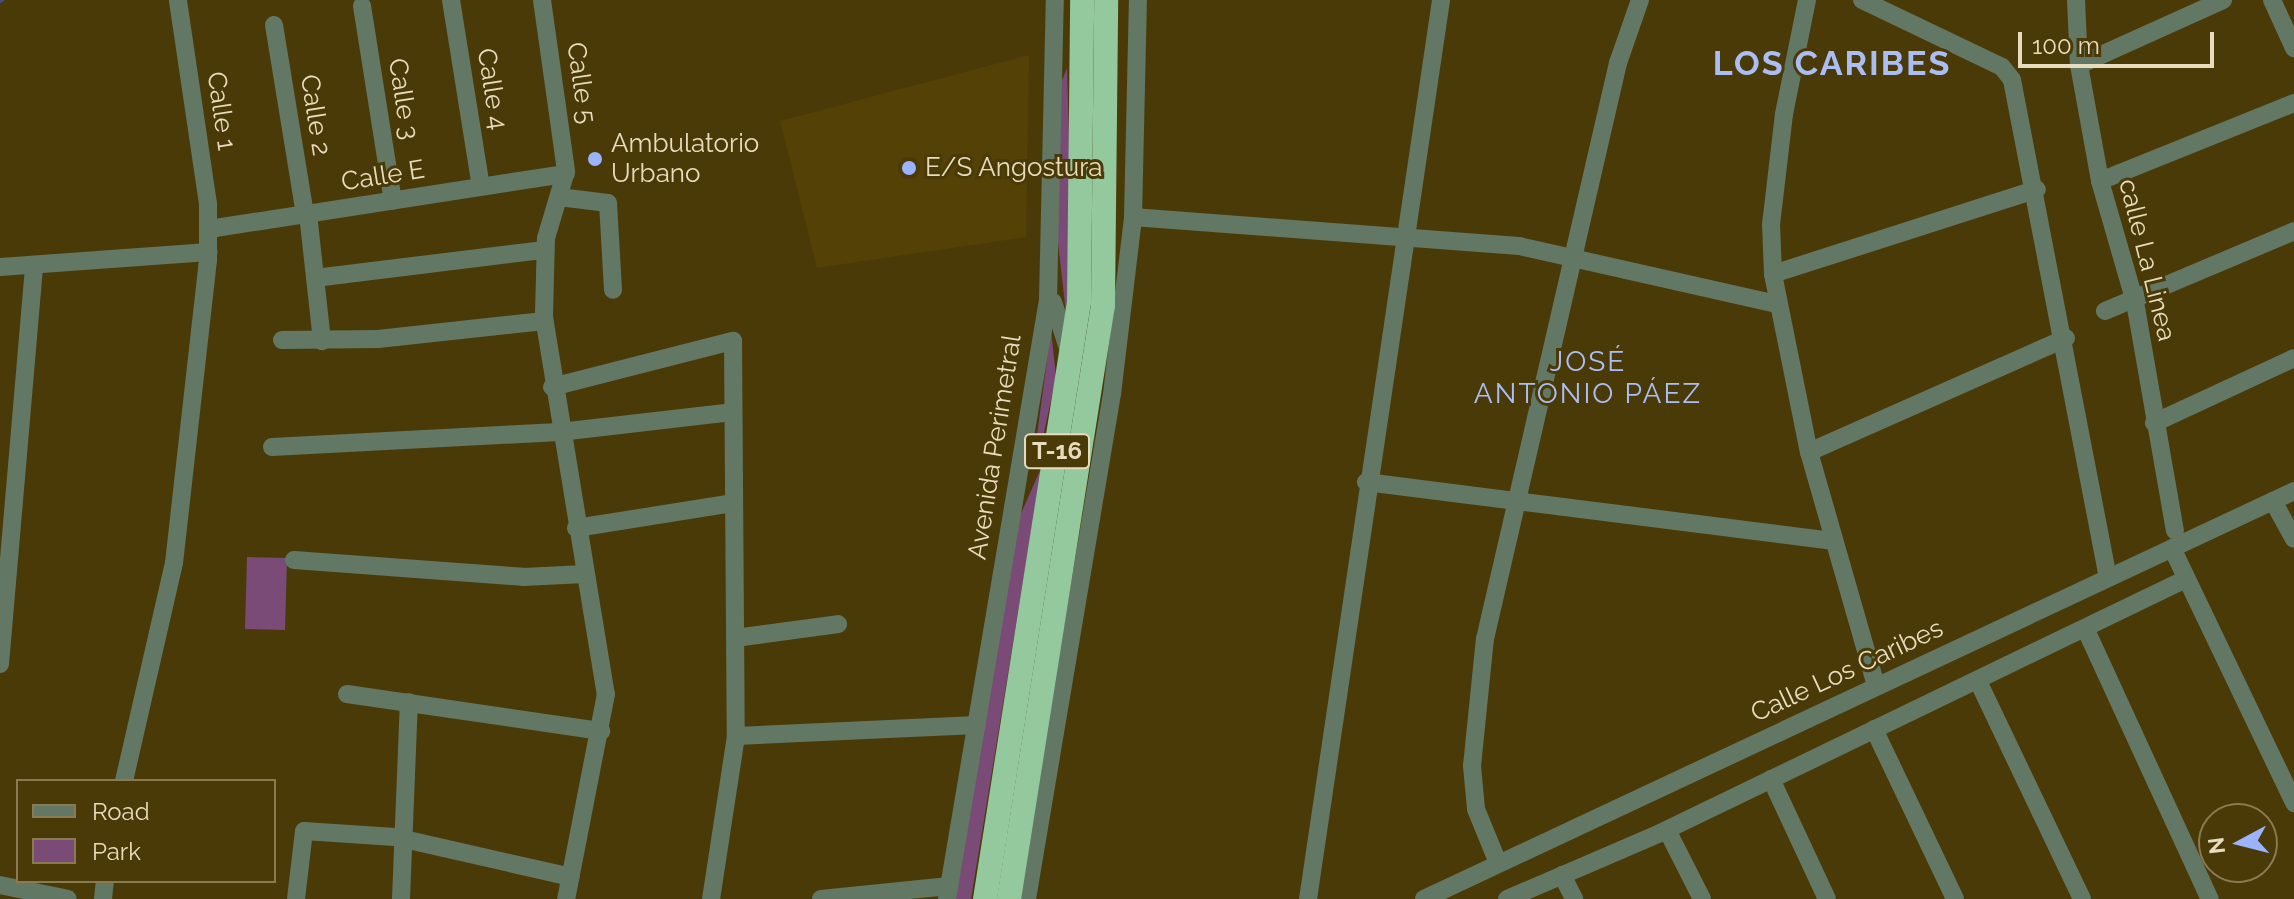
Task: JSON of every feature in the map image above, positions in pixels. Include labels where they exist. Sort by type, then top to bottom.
[{"type":"highway","name":"T-16","points":[[985,899],[1071,359],[1085,218],[1081,0]]},
{"type":"highway","name":"T-16","points":[[1009,899],[1103,305],[1106,0]]},
{"type":"street","name":"Calle 1","points":[[124,779],[174,563],[208,252],[209,229],[178,0]]},
{"type":"street","name":"Calle 4","points":[[451,0],[481,187]]},
{"type":"street","name":"Calle 5","points":[[542,0],[566,174]]},
{"type":"street","name":"Avenida Perimetral","points":[[948,893],[1050,279],[1055,0]]},
{"type":"street","points":[[1055,87],[1081,0]]},
{"type":"street","points":[[1027,899],[1112,394],[1133,217],[1138,0]]},
{"type":"street","points":[[1308,899],[1366,482],[1441,0]]},
{"type":"street","points":[[1498,863],[1476,809],[1473,730],[1514,503],[1618,63],[1640,0]]},
{"type":"street","points":[[1807,0],[1784,114],[1771,224],[1776,304],[1809,452],[1876,686]]},
{"type":"street","points":[[1862,0],[2002,67],[2021,106],[2108,578]]},
{"type":"street","name":"calle La Linea","points":[[2076,0],[2079,65],[2100,181],[2135,302],[2173,540],[2186,579],[2294,803]]},
{"type":"street","points":[[2079,65],[2223,0]]},
{"type":"street","points":[[2272,0],[2294,48]]},
{"type":"street","name":"Calle 3","points":[[362,6],[393,201]]},
{"type":"street","name":"Calle 2","points":[[274,25],[306,214],[322,341]]},
{"type":"street","points":[[2100,181],[2294,103]]},
{"type":"street","name":"Calle E","points":[[209,229],[566,174]]},
{"type":"street","points":[[566,174],[544,250],[544,321],[576,528],[605,675],[601,731],[566,899]]},
{"type":"street","points":[[1773,274],[2037,189]]},
{"type":"street","points":[[559,197],[608,203],[613,290]]},
{"type":"street","points":[[1133,217],[1403,239],[1441,238],[1572,256],[1776,304]]},
{"type":"street","points":[[2105,311],[2135,302],[2294,231]]},
{"type":"street","points":[[315,278],[544,250]]},
{"type":"street","points":[[0,267],[208,252]]},
{"type":"street","points":[[0,664],[34,265]]},
{"type":"street","points":[[1050,279],[1054,316],[1071,359]]},
{"type":"street","points":[[282,340],[322,341],[544,321]]},
{"type":"street","points":[[1809,452],[2066,338]]},
{"type":"street","points":[[552,387],[733,341],[736,736],[711,899]]},
{"type":"street","points":[[2154,423],[2294,358]]},
{"type":"street","points":[[272,447],[560,432],[732,412]]},
{"type":"street","points":[[1366,482],[1834,541]]},
{"type":"street","name":"Calle Los Caribes","points":[[1424,899],[2108,578],[2173,540],[2294,491]]},
{"type":"street","points":[[2273,501],[2294,539]]},
{"type":"street","points":[[576,528],[734,503]]},
{"type":"street","points":[[294,560],[510,577],[585,574]]},
{"type":"street","points":[[1507,899],[1667,830],[2186,579]]},
{"type":"street","points":[[735,638],[838,624]]},
{"type":"street","points":[[2086,630],[2210,899]]},
{"type":"street","points":[[1978,681],[2082,899]]},
{"type":"street","points":[[347,694],[601,731]]},
{"type":"street","points":[[401,899],[408,839],[409,702]]},
{"type":"street","points":[[736,736],[977,725]]},
{"type":"street","points":[[1874,729],[1955,899]]},
{"type":"street","points":[[1771,779],[1827,899]]},
{"type":"street","points":[[1667,830],[1702,899]]},
{"type":"street","points":[[296,899],[304,831],[408,839],[571,877]]},
{"type":"street","points":[[1562,875],[1574,899]]},
{"type":"street","points":[[0,885],[68,899]]},
{"type":"street","points":[[821,899],[948,893]]},
{"type":"shaded area","name":"E/S Angostura","points":[[1029,55],[1026,237],[817,268],[780,121]]},
{"type":"green space","points":[[1067,68],[1072,248],[1066,313],[1056,225],[1057,93]]},
{"type":"green space","points":[[1051,330],[1056,377],[1043,437],[1036,443]]},
{"type":"green space","points":[[1042,466],[971,899],[952,899],[1019,518]]},
{"type":"green space","points":[[247,557],[287,558],[285,630],[245,629]]},
{"type":"place","name":"Ambulatorio Urbano","points":[[595,159]]},
{"type":"place","name":"E/S Angostura","points":[[909,168]]},
{"type":"district","name":"LOS CARIBES","points":[[1832,64]]},
{"type":"district","name":"JOSÉ ANTONIO PÁEZ","points":[[1588,378]]}]
